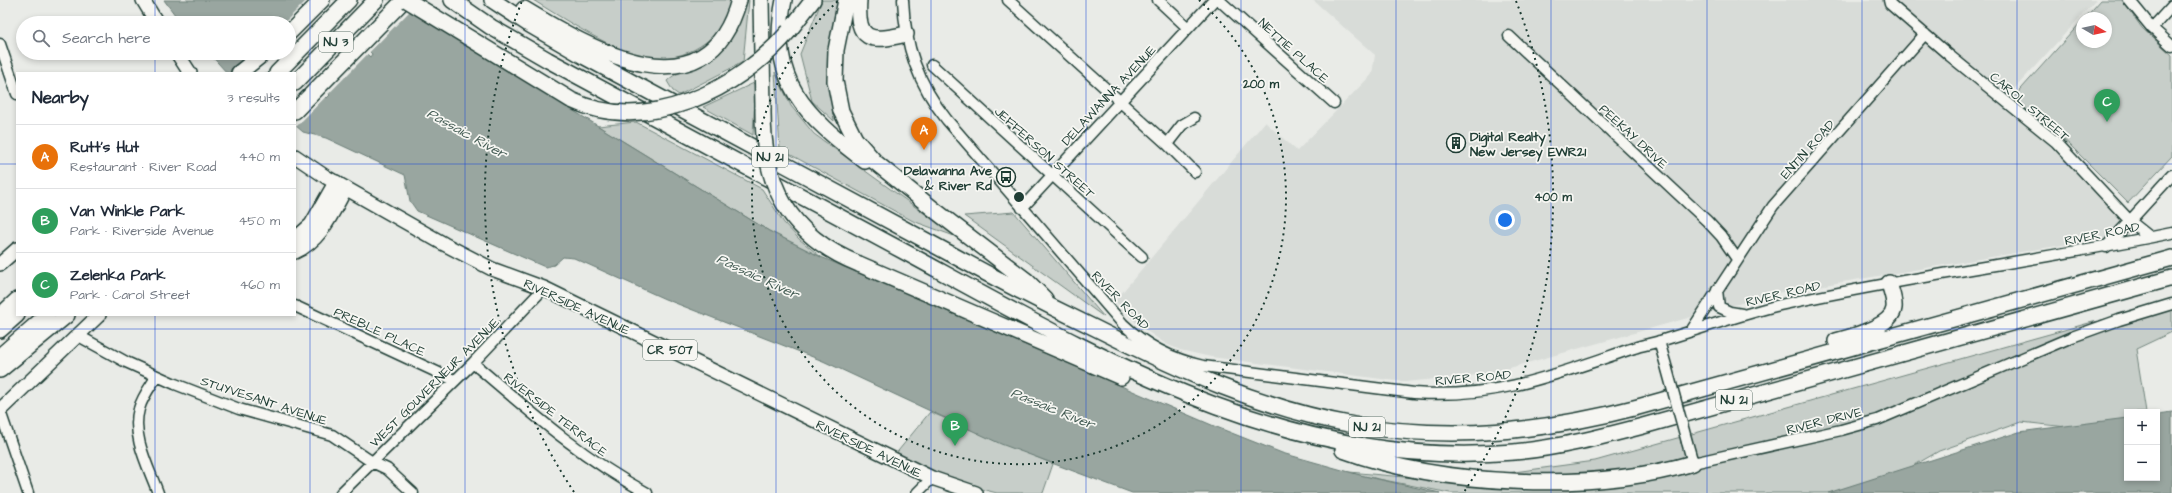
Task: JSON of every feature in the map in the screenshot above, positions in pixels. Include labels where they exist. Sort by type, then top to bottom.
[{"type":"highway","points":[[296,26],[322,0]]},
{"type":"highway","name":"NJ 3","points":[[296,54],[349,0]]},
{"type":"highway","name":"NJ 3","points":[[296,82],[376,0]]},
{"type":"highway","points":[[296,110],[406,0],[571,100],[593,109],[616,113],[661,109],[708,92],[752,66],[792,27],[813,0]]},
{"type":"highway","name":"NJ 21","points":[[452,0],[491,27],[548,60],[1062,338],[1135,373],[1226,409],[1287,429],[1349,444],[1415,452],[1482,453],[1547,448],[1636,428],[2172,278]]},
{"type":"highway","name":"NJ 21","points":[[492,0],[534,28],[585,57],[1052,307],[1172,367],[1234,391],[1324,418],[1385,429],[1450,434],[1528,430],[1605,415],[2172,258]]},
{"type":"highway","points":[[508,0],[556,28],[610,54],[637,63],[663,66],[687,62],[701,56],[714,45],[728,28],[739,0]]},
{"type":"highway","points":[[761,0],[764,73]]},
{"type":"highway","points":[[768,0],[764,73],[763,144],[768,168],[780,198],[798,224],[816,240],[837,254],[913,287],[1126,379],[1226,409]]},
{"type":"highway","points":[[784,0],[780,26],[782,56],[791,84],[805,108],[820,126],[937,212],[1027,281],[1052,307]]},
{"type":"highway","points":[[792,27],[808,0]]},
{"type":"highway","points":[[846,0],[836,50],[834,73],[839,103],[847,125],[855,139],[870,157],[937,212]]},
{"type":"highway","points":[[859,0],[858,24],[866,35],[878,40],[906,34]]},
{"type":"highway","points":[[240,72],[255,60]]},
{"type":"highway","points":[[251,72],[262,60]]},
{"type":"highway","name":"NJ 3","points":[[278,72],[290,60]]},
{"type":"highway","points":[[296,239],[312,225],[341,186]]},
{"type":"highway","points":[[1699,390],[1741,371],[1844,339],[1883,323],[1892,314],[1894,307],[1889,283]]},
{"type":"highway","points":[[0,316],[16,301]]},
{"type":"highway","points":[[0,330],[16,316]]},
{"type":"highway","points":[[0,356],[46,316]]},
{"type":"highway","points":[[0,370],[66,316]]},
{"type":"highway","points":[[1287,429],[1365,458],[1426,470],[1494,480],[1540,482],[1586,480],[1639,474],[1693,463]]},
{"type":"main road","points":[[143,0],[153,16]]},
{"type":"main road","points":[[182,60],[189,72]]},
{"type":"main road","name":"RIVERSIDE AVENUE","points":[[296,157],[341,186],[492,269],[544,288],[932,478],[976,493]]},
{"type":"main road","points":[[296,251],[311,243],[319,235],[341,186]]},
{"type":"main road","points":[[0,264],[16,250]]},
{"type":"main road","points":[[0,410],[98,316]]},
{"type":"street","name":"RIVER ROAD","points":[[903,0],[906,34],[916,71],[933,102],[1102,302],[1132,333],[1162,353],[1192,364],[1239,372],[1399,392],[1467,393],[1537,381],[1636,347],[1746,314],[1889,283],[2106,247],[2172,233]]},
{"type":"street","points":[[1008,0],[1121,101],[1195,172]]},
{"type":"street","points":[[1158,0],[1188,28]]},
{"type":"street","name":"DELAWANNA AVENUE","points":[[1022,208],[1214,0]]},
{"type":"street","name":"NETTIE PLACE","points":[[1219,0],[1334,102]]},
{"type":"street","points":[[1889,0],[1890,4],[1925,34]]},
{"type":"street","points":[[2129,0],[2152,28],[2172,46]]},
{"type":"street","points":[[2152,28],[2172,6]]},
{"type":"street","name":"CAROL STREET","points":[[1925,34],[2056,142],[2130,221],[2150,237]]},
{"type":"street","name":"ENTIN ROAD","points":[[1691,331],[1773,206],[1925,34]]},
{"type":"street","name":"PEEKAY DRIVE","points":[[1509,36],[1707,221],[1721,236],[1737,259]]},
{"type":"street","points":[[0,44],[16,91]]},
{"type":"street","name":"JEFFERSON STREET","points":[[932,65],[1142,257]]},
{"type":"street","points":[[1167,144],[1182,125],[1194,118]]},
{"type":"street","points":[[2106,247],[2172,175]]},
{"type":"street","name":"WEST GOUVERNEUR AVENUE","points":[[340,493],[473,363],[544,288]]},
{"type":"street","points":[[1717,290],[1717,302],[1723,310],[1746,314]]},
{"type":"street","name":"RIVER DRIVE","points":[[1693,463],[1871,422],[2072,337],[2119,320],[2172,304]]},
{"type":"street","name":"PREBLE PLACE","points":[[296,306],[454,380]]},
{"type":"street","name":"STUYVESANT AVENUE","points":[[77,335],[156,376],[239,409],[332,435],[372,462],[388,469],[413,493]]},
{"type":"street","points":[[1660,341],[1693,463]]},
{"type":"street","name":"RIVERSIDE TERRACE","points":[[473,363],[568,443],[603,468],[646,493]]},
{"type":"street","points":[[156,376],[142,400],[137,420],[140,441],[158,493]]},
{"type":"street","points":[[0,410],[28,493]]},
{"type":"street","points":[[917,493],[932,478]]},
{"type":"shaded area","points":[[533,0],[732,0],[723,23],[715,34],[705,43],[694,50],[682,54],[656,58],[643,57],[630,53],[605,42],[580,29]]},
{"type":"shaded area","points":[[747,0],[749,0],[743,62],[679,95],[673,91],[667,81],[677,74],[695,67],[714,55],[734,30]]},
{"type":"shaded area","points":[[822,0],[839,0],[828,66],[834,121],[812,101],[800,54]]},
{"type":"shaded area","points":[[1313,0],[2096,0],[2085,12],[2076,12],[2076,22],[2004,100],[2123,218],[2105,238],[1777,293],[1488,374],[1405,382],[1211,357],[1180,350],[1166,344],[1138,325],[1115,301],[1265,122],[1297,151],[1372,74],[1375,55]]},
{"type":"shaded area","points":[[2101,0],[2122,0],[2142,28],[2172,55],[2172,156],[2128,203],[2070,145],[2013,98],[2076,28],[2076,48],[2112,48],[2112,12],[2090,12]]},
{"type":"shaded area","points":[[775,72],[791,106],[814,134],[957,237],[913,221],[780,149]]},
{"type":"shaded area","points":[[756,82],[753,135],[703,107]]},
{"type":"shaded area","points":[[636,122],[762,189],[784,223],[799,239],[821,257],[769,231],[598,126]]},
{"type":"shaded area","points":[[1014,212],[1104,317],[964,216]]},
{"type":"shaded area","points":[[2172,303],[2172,332],[2136,349],[2146,409],[2124,409],[2124,419],[2085,429],[2021,422],[1939,451],[1894,477],[1834,493],[1450,493],[1338,471],[1448,481],[1595,461],[2089,323]]},
{"type":"shaded area","points":[[930,412],[1053,464],[1043,493],[997,493],[962,484],[894,456]]},
{"type":"water","name":"Passaic River","points":[[164,0],[312,0],[370,57],[372,54],[317,0],[393,0],[769,231],[821,257],[1214,426],[1282,453],[1360,475],[1440,493],[1132,493],[1001,444],[823,361],[665,299],[574,258],[563,257],[554,265],[545,267],[417,211],[410,201],[405,175],[326,138],[303,132],[296,126],[296,72],[226,72],[215,60],[289,60],[327,98],[330,95],[294,60],[296,60],[296,16],[176,16]]},
{"type":"water","points":[[2172,412],[2172,493],[1828,493],[2019,432],[2124,418],[2124,481],[2160,481],[2160,414]]},
{"type":"pier","points":[[307,0],[396,0],[583,114],[559,103],[410,11],[296,127],[296,72],[231,72],[245,60],[296,60],[296,16],[291,16]]},
{"type":"place","name":"Zelenka Park","points":[[2107,122]]},
{"type":"place","name":"Digital Realty New Jersey EWR21","points":[[1456,143]]},
{"type":"place","name":"Rutt's Hut","points":[[924,150]]},
{"type":"place","name":"Delawanna Ave & River Rd","points":[[1006,177]]},
{"type":"place","name":"Van Winkle Park","points":[[955,446]]}]
